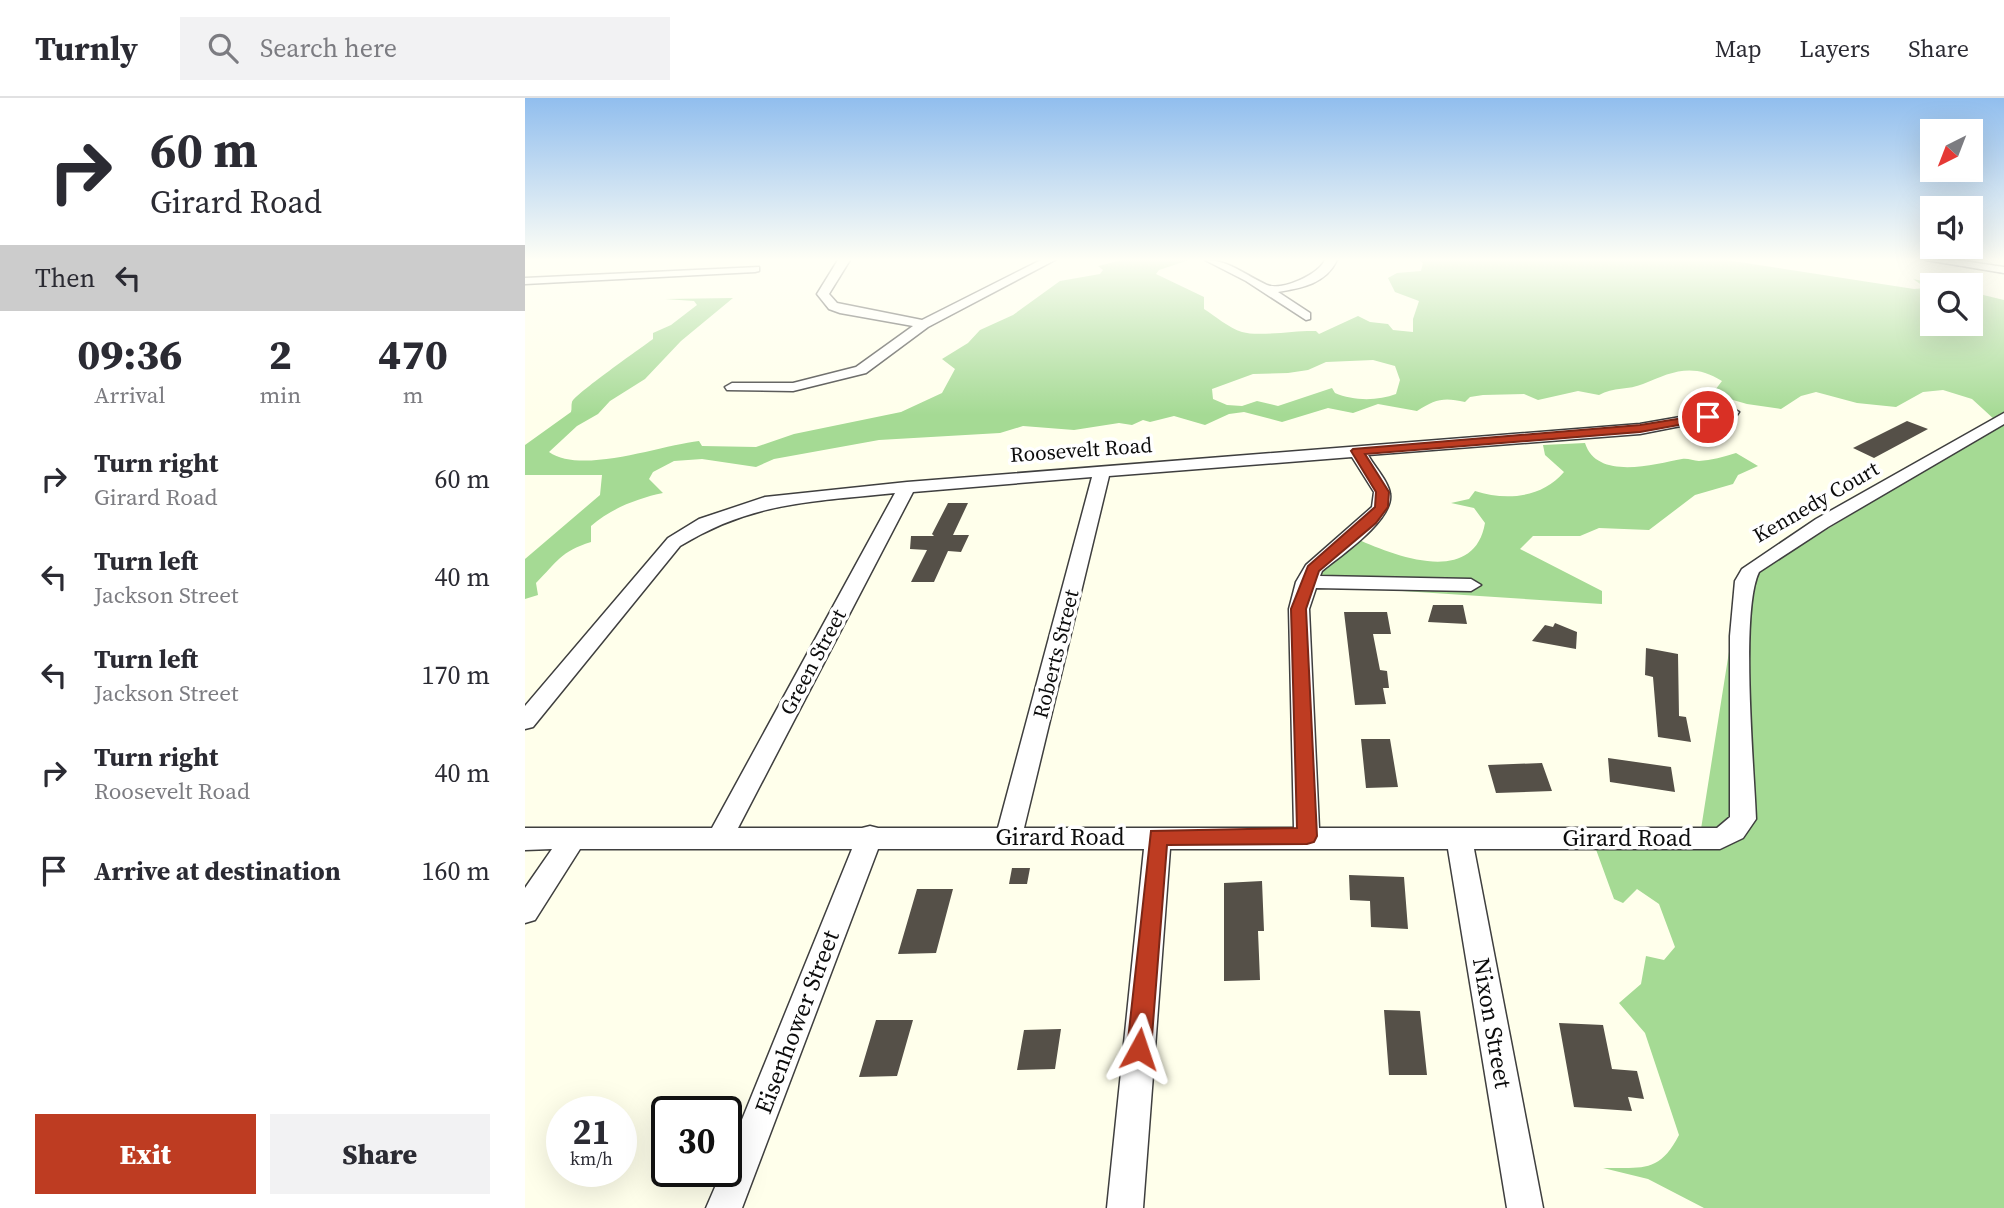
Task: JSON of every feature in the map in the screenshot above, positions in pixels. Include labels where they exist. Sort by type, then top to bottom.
[{"type":"street","points":[[862,312],[924,324]]},
{"type":"street","points":[[732,387],[793,387],[861,370],[924,324],[948,312]]},
{"type":"street","points":[[1300,312],[1306,316]]},
{"type":"street","name":"Roosevelt Road","points":[[525,721],[674,542],[705,523],[765,502],[907,487],[1640,429],[1732,412]]},
{"type":"street","name":"Kennedy Court","points":[[1720,838],[1734,831],[1743,819],[1740,636],[1745,581],[1751,569],[1799,537],[2004,418]]},
{"type":"street","points":[[1307,836],[1299,609],[1306,582],[1313,569],[1371,520],[1381,507],[1383,492],[1357,451]]},
{"type":"street","name":"Roberts Street","points":[[1009,836],[1102,472]]},
{"type":"street","name":"Green Street","points":[[720,838],[907,487]]},
{"type":"street","points":[[1306,582],[1471,585]]},
{"type":"street","name":"Girard Road","points":[[525,839],[870,836],[1720,838]]},
{"type":"street","name":"Eisenhower Street","points":[[724,1208],[870,836]]},
{"type":"street","points":[[1125,1208],[1158,837]]},
{"type":"street","name":"Nixon Street","points":[[1459,838],[1525,1208]]},
{"type":"street","points":[[525,911],[573,839]]},
{"type":"green space","points":[[688,312],[716,312],[681,341],[645,379],[577,426],[549,452],[581,461],[622,457],[699,441],[702,446],[756,447],[794,434],[901,412],[942,393],[955,369],[942,359],[968,343],[980,330],[1017,312],[1208,312],[1242,332],[1258,334],[1316,331],[1319,334],[1358,316],[1370,322],[1388,324],[1393,330],[1413,332],[1415,312],[1920,312],[1920,336],[1983,336],[1983,312],[2004,312],[2004,1208],[1704,1208],[1648,1179],[1603,1168],[1648,1166],[1672,1148],[1679,1135],[1645,1033],[1619,1003],[1641,984],[1646,956],[1664,960],[1675,947],[1659,904],[1637,889],[1623,903],[1614,899],[1590,833],[1701,829],[1734,620],[1744,594],[1763,568],[1983,435],[1995,420],[1972,399],[1943,390],[1923,392],[1896,407],[1857,403],[1816,392],[1801,396],[1781,409],[1747,404],[1712,394],[1722,381],[1692,370],[1599,395],[1578,391],[1538,400],[1524,394],[1483,395],[1470,397],[1465,402],[1440,400],[1417,411],[1378,404],[1353,413],[1328,408],[1282,422],[1244,412],[1229,414],[1205,425],[1174,416],[1150,422],[1143,420],[1132,425],[1119,423],[1074,430],[1023,426],[1000,433],[879,440],[774,459],[756,467],[702,459],[674,461],[653,472],[649,479],[663,493],[625,505],[591,526],[591,542],[560,558],[536,583],[538,595],[525,599],[525,559],[600,495],[602,475],[525,475],[525,445],[571,412],[572,402],[576,397],[653,339],[653,333],[671,325]],"holes":[[[1373,360],[1395,366],[1400,380],[1396,394],[1381,398],[1350,398],[1335,393],[1332,388],[1278,406],[1257,401],[1242,406],[1227,405],[1213,399],[1212,389],[1253,374],[1308,370],[1326,362]]]},
{"type":"green space","points":[[1585,443],[1592,455],[1601,462],[1614,466],[1643,466],[1684,459],[1704,461],[1736,453],[1758,466],[1738,475],[1733,484],[1695,495],[1649,530],[1599,528],[1580,536],[1533,536],[1520,549],[1602,591],[1602,604],[1309,585],[1315,567],[1357,539],[1391,553],[1431,561],[1450,561],[1466,555],[1478,543],[1485,523],[1474,508],[1451,503],[1469,499],[1475,491],[1499,496],[1534,492],[1555,481],[1564,472],[1545,455],[1543,445]]},
{"type":"building","points":[[1907,421],[1928,429],[1874,458],[1853,448]]},
{"type":"building","points":[[948,503],[968,503],[953,535],[969,535],[961,552],[948,551],[934,582],[911,582],[927,550],[910,549],[911,536],[934,536],[932,534]]},
{"type":"building","points":[[1433,605],[1463,605],[1467,624],[1428,622]]},
{"type":"building","points":[[1344,612],[1387,612],[1391,634],[1373,634],[1380,670],[1387,671],[1389,688],[1383,688],[1386,704],[1355,705]]},
{"type":"building","points":[[1555,623],[1577,632],[1576,649],[1532,641],[1545,625],[1553,627]]},
{"type":"building","points":[[1646,648],[1678,654],[1679,716],[1686,717],[1691,742],[1658,737],[1653,677],[1645,675]]},
{"type":"building","points":[[1361,739],[1390,739],[1398,787],[1366,788]]},
{"type":"building","points":[[1608,758],[1671,767],[1675,792],[1610,782]]},
{"type":"building","points":[[1542,763],[1552,791],[1496,793],[1488,765]]},
{"type":"building","points":[[1012,868],[1030,868],[1027,884],[1009,884]]},
{"type":"building","points":[[1349,875],[1404,877],[1408,929],[1371,927],[1370,901],[1350,900]]},
{"type":"building","points":[[1262,881],[1264,931],[1258,931],[1260,980],[1224,981],[1224,883]]},
{"type":"building","points":[[917,889],[953,889],[936,953],[898,954]]},
{"type":"building","points":[[1384,1010],[1420,1011],[1427,1075],[1389,1075]]},
{"type":"building","points":[[876,1020],[913,1020],[897,1076],[859,1077]]},
{"type":"building","points":[[1559,1023],[1603,1025],[1612,1069],[1637,1071],[1644,1099],[1628,1097],[1632,1111],[1574,1107]]},
{"type":"building","points":[[1061,1029],[1055,1069],[1017,1070],[1024,1030]]},
{"type":"route","points":[[1139,1049],[1158,837],[1307,836],[1299,609],[1306,582],[1313,569],[1371,520],[1381,507],[1383,492],[1357,451],[1640,429],[1708,417]]}]
